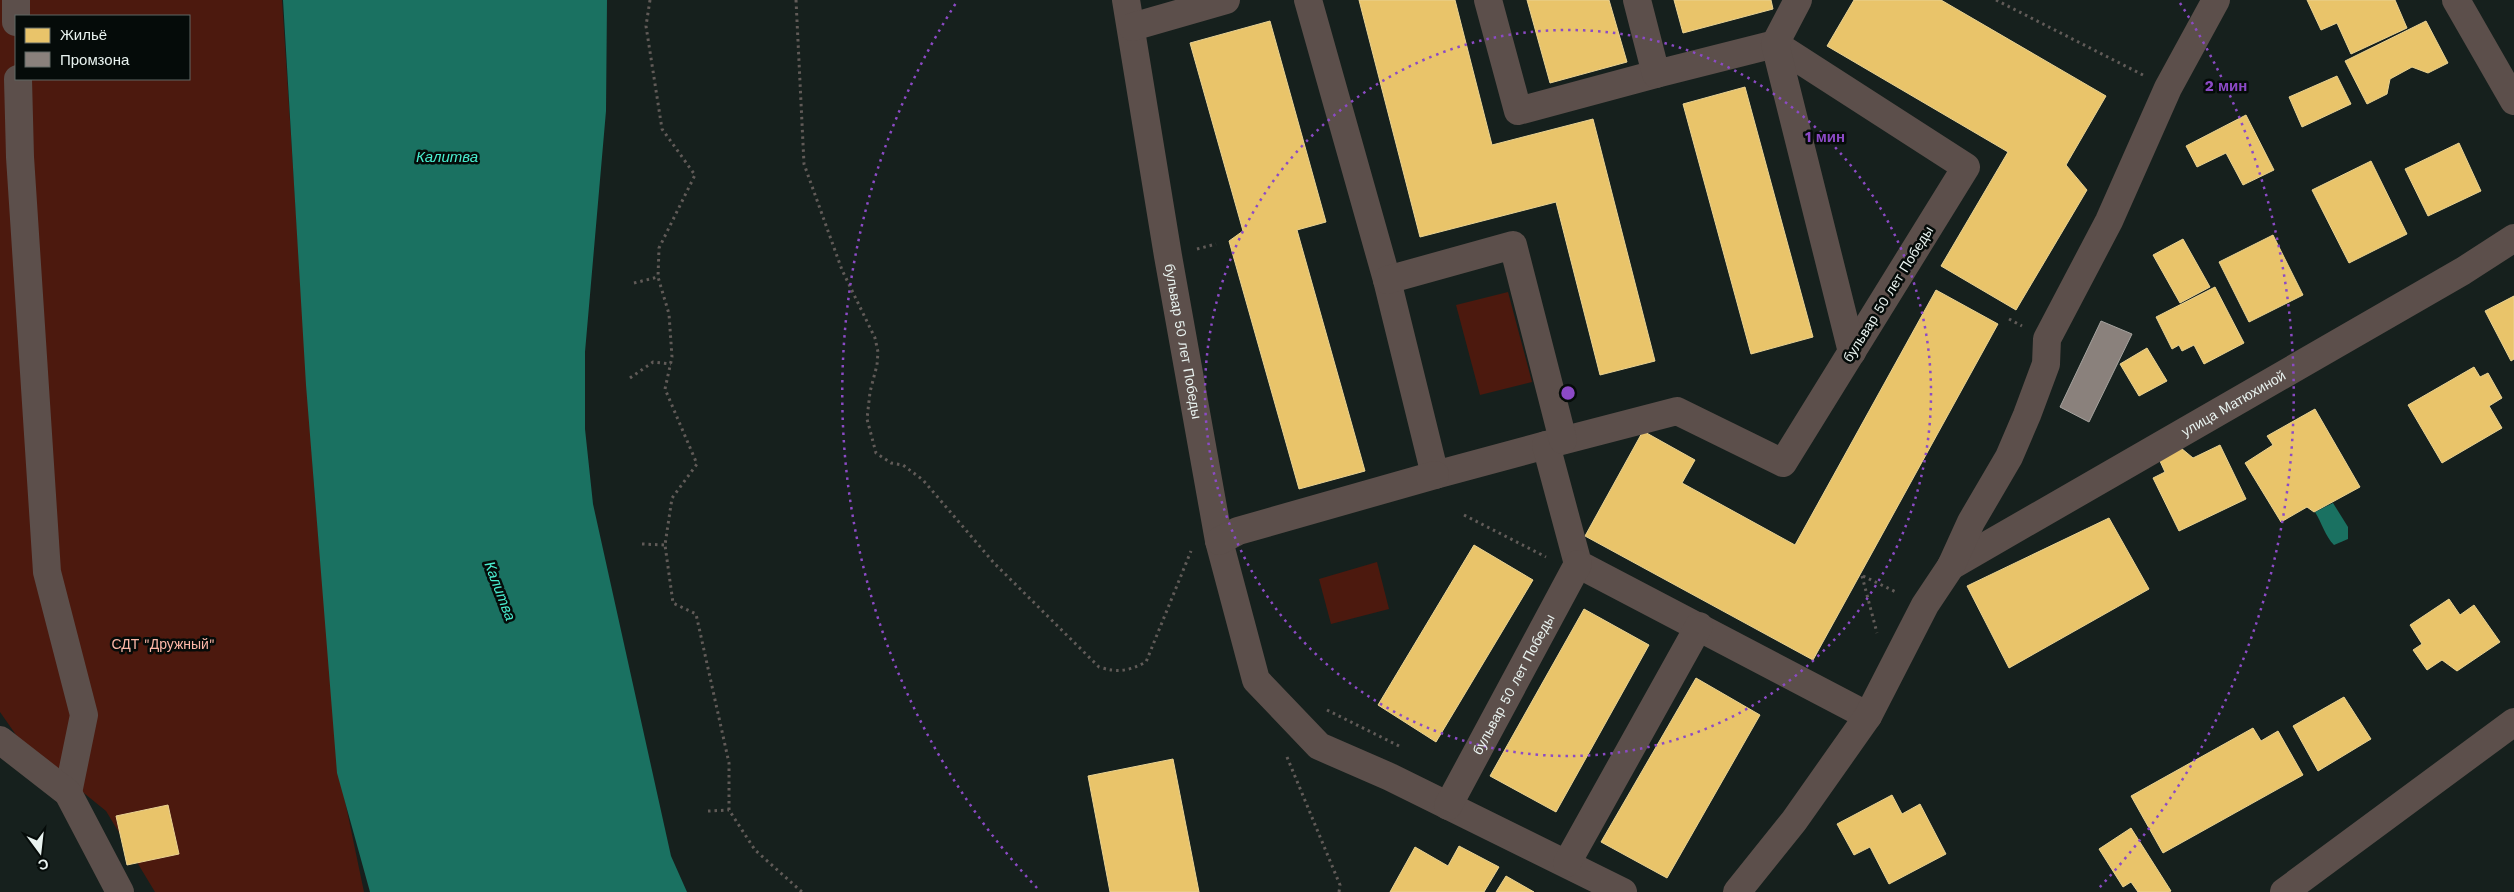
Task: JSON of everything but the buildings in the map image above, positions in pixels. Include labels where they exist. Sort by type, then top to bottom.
[{"type":"street","points":[[16,0],[16,15]]},
{"type":"street","name":"бульвар 50 лет Победы","points":[[1126,0],[1132,27],[1168,256],[1207,542],[1256,680],[1319,746],[1448,806],[1576,567]]},
{"type":"street","points":[[1132,27],[1226,0]]},
{"type":"street","points":[[1308,0],[1387,280],[1435,474]]},
{"type":"street","points":[[1488,0],[1518,111],[1775,44]]},
{"type":"street","points":[[1637,0],[1656,74]]},
{"type":"street","points":[[1798,0],[1775,44],[1852,352]]},
{"type":"street","points":[[1737,892],[1799,814],[1868,716],[1925,605],[1951,566],[1971,522],[2009,457],[2046,364],[2047,339],[2108,221],[2168,88],[2216,0]]},
{"type":"street","points":[[2456,0],[2514,102]]},
{"type":"street","name":"бульвар 50 лет Победы","points":[[1555,442],[1677,411],[1783,463],[1966,167],[1775,44]]},
{"type":"street","points":[[18,80],[20,157],[47,572],[84,715],[68,793]]},
{"type":"street","name":"улица Матюхиной","points":[[1951,566],[2454,276],[2514,238]]},
{"type":"street","points":[[1387,280],[1513,245],[1555,442],[1576,567],[1699,626],[1868,716]]},
{"type":"street","points":[[1207,542],[1238,531],[1435,474],[1555,442]]},
{"type":"street","points":[[1566,863],[1699,626]]},
{"type":"street","points":[[2284,892],[2514,722]]},
{"type":"street","points":[[0,740],[68,793],[120,892]]},
{"type":"street","points":[[1448,806],[1623,892]]},
{"type":"path","points":[[650,0],[646,26],[662,128],[695,176],[658,248],[658,278],[670,314],[671,364],[665,389],[697,464],[672,498],[665,545],[673,603],[696,614],[729,763],[729,810],[755,850],[802,892]]},
{"type":"path","points":[[796,0],[804,164],[842,270],[875,338],[878,352],[877,365],[870,392],[867,419],[876,453],[891,463],[908,468],[923,480],[994,563],[1099,667],[1112,671],[1129,671],[1146,662],[1207,542]]},
{"type":"path","points":[[1996,0],[2168,88]]},
{"type":"path","points":[[634,283],[658,278]]},
{"type":"path","points":[[630,378],[653,362],[671,364]]},
{"type":"path","points":[[1464,515],[1576,567]]},
{"type":"path","points":[[642,544],[665,545]]},
{"type":"path","points":[[1888,677],[1862,576],[1925,605]]},
{"type":"path","points":[[1325,709],[1402,748]]},
{"type":"path","points":[[1285,751],[1340,885],[1340,892]]},
{"type":"path","points":[[708,811],[729,810]]},
{"type":"green space","name":"СДТ \"Дружный\"","points":[[0,0],[282,0],[314,485],[340,777],[364,892],[155,892],[106,811],[21,742],[0,712]]},
{"type":"green space","points":[[1508,292],[1532,382],[1480,395],[1456,305]]},
{"type":"green space","points":[[1377,562],[1389,609],[1331,624],[1319,579]]},
{"type":"water","name":"Калитва","points":[[283,0],[607,0],[606,111],[585,352],[585,429],[593,504],[671,856],[687,892],[370,892],[337,773],[306,385]]},
{"type":"water","points":[[2333,503],[2348,527],[2348,539],[2334,545],[2328,538],[2315,512]]}]
